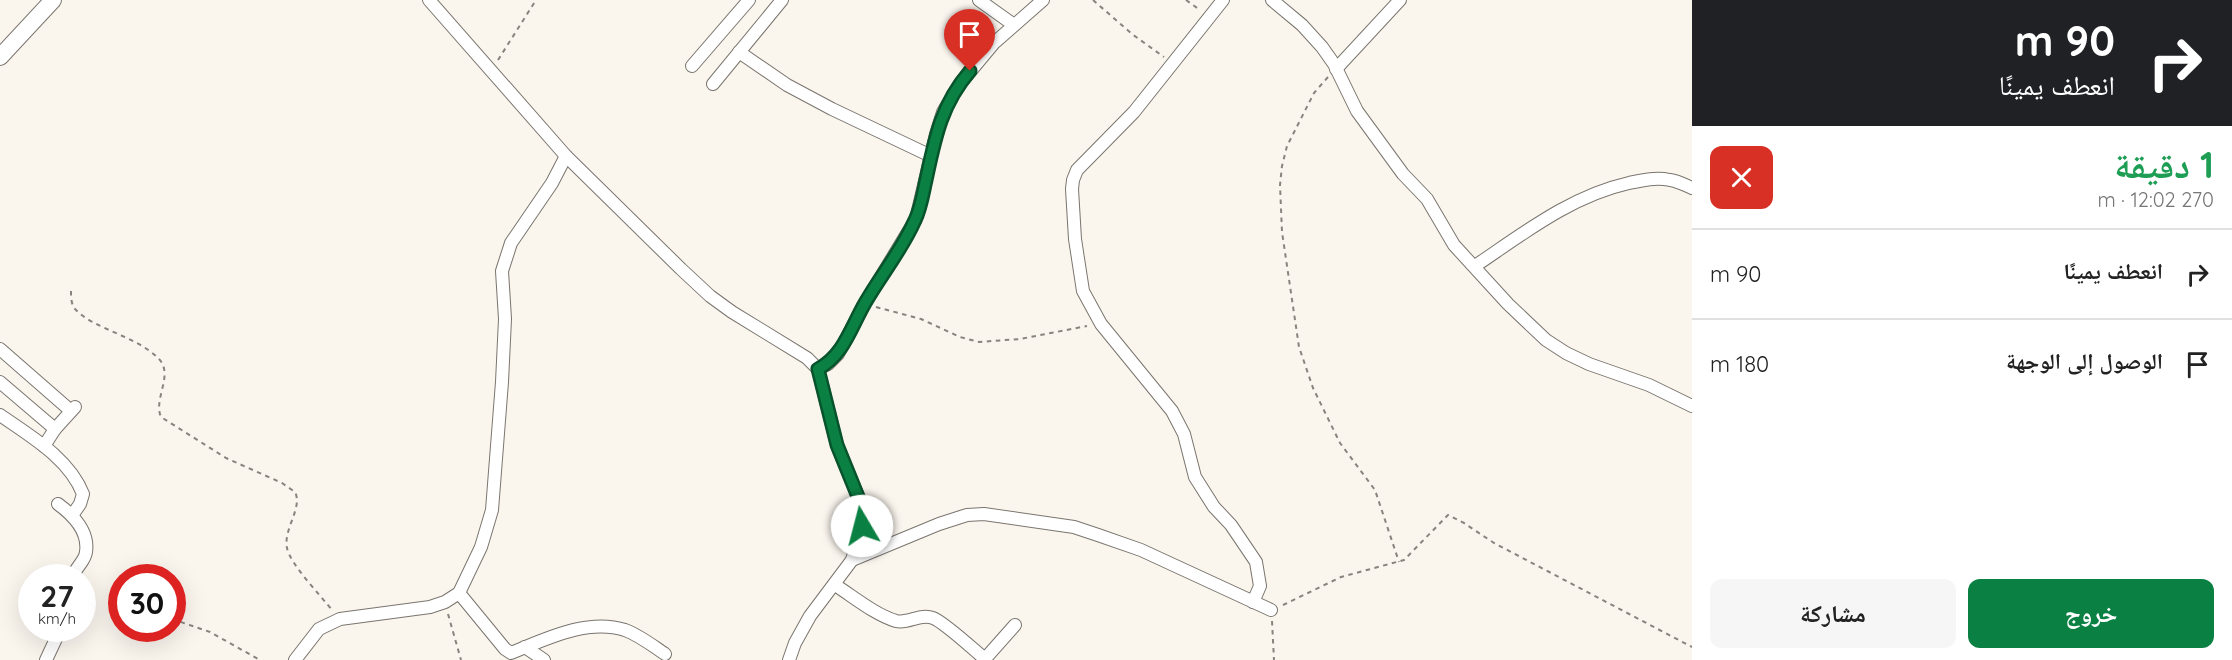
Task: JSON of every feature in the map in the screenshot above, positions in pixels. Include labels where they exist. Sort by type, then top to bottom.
[{"type":"main road","points":[[0,57],[53,0]]},
{"type":"street","points":[[429,0],[566,156],[710,296],[807,358],[818,369],[837,445],[861,504],[862,526],[852,560],[810,616],[789,660]]},
{"type":"street","points":[[693,66],[749,0]]},
{"type":"street","points":[[713,84],[782,0]]},
{"type":"street","points":[[979,0],[1014,25]]},
{"type":"street","points":[[818,369],[828,364],[838,354],[865,303],[916,219],[943,112],[959,84],[994,43],[1043,0]]},
{"type":"street","points":[[1223,0],[1134,112],[1077,170],[1073,180],[1075,239],[1080,282],[1088,302],[1101,324],[1173,411],[1184,434],[1195,477],[1214,507],[1231,525],[1256,562],[1260,586],[1253,602]]},
{"type":"street","points":[[1272,0],[1315,38],[1336,69],[1357,111],[1403,174],[1427,199],[1454,244],[1508,304],[1546,340],[1566,353],[1589,364],[1649,385],[1692,406]]},
{"type":"street","points":[[1336,69],[1400,0]]},
{"type":"street","points":[[739,52],[787,85],[931,156]]},
{"type":"street","points":[[295,660],[319,629],[340,619],[430,607],[445,603],[459,593],[481,547],[492,510],[505,319],[502,271],[511,243],[552,183],[566,156]]},
{"type":"street","points":[[1475,266],[1555,212],[1611,187],[1653,178],[1671,180],[1692,188]]},
{"type":"street","points":[[0,349],[74,408],[55,429],[44,446]]},
{"type":"street","points":[[0,382],[55,429]]},
{"type":"street","points":[[0,415],[44,446],[70,472],[83,494],[73,514]]},
{"type":"street","points":[[58,504],[73,514],[82,531],[86,552],[80,564]]},
{"type":"street","points":[[852,560],[939,524],[967,515],[984,514],[1082,530],[1141,550],[1271,610]]},
{"type":"street","points":[[835,585],[877,612],[896,620],[904,622],[925,616],[938,620],[985,659],[1015,625]]},
{"type":"street","points":[[459,593],[505,649],[511,653],[547,638],[581,629],[610,626],[627,631],[665,654]]},
{"type":"street","points":[[46,660],[54,642]]},
{"type":"street","points":[[525,647],[544,660]]},
{"type":"path","points":[[491,70],[536,0]]},
{"type":"path","points":[[1093,0],[1132,34],[1174,63]]},
{"type":"path","points":[[1186,0],[1209,16]]},
{"type":"path","points":[[1336,69],[1314,93],[1287,146],[1280,185],[1282,232],[1299,347],[1314,388],[1340,443],[1375,490],[1399,562]]},
{"type":"path","points":[[71,291],[74,307],[85,317],[146,348],[162,363],[165,371],[159,408],[161,417],[226,458],[282,483],[296,492],[297,503],[288,528],[287,550],[306,579],[340,619]]},
{"type":"path","points":[[865,303],[921,319],[960,337],[979,342],[1020,339],[1069,328],[1101,324]]},
{"type":"path","points":[[1274,660],[1271,610],[1318,590],[1341,577],[1399,562],[1411,554],[1445,518],[1452,515],[1494,543],[1692,647]]},
{"type":"path","points":[[445,603],[461,660]]},
{"type":"path","points":[[186,624],[210,632],[260,660]]},
{"type":"route","points":[[862,526],[861,504],[837,445],[818,369],[828,364],[838,354],[865,303],[916,219],[943,112],[959,84],[970,71]]}]
